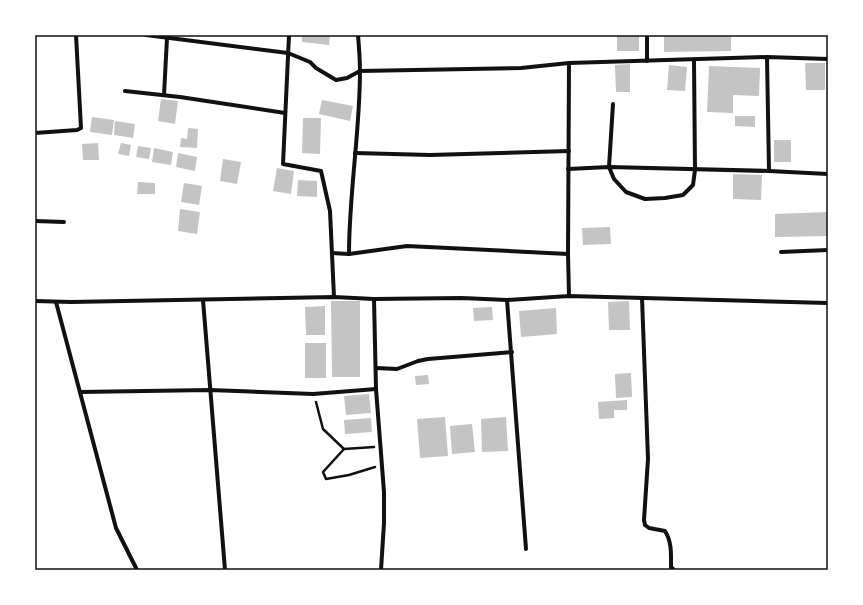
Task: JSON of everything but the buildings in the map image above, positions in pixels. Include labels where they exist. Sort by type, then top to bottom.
[{"type":"street","points":[[35,133],[77,130],[82,128],[76,35]]},
{"type":"street","points":[[146,35],[288,53],[310,62],[316,68],[336,80],[347,78],[360,71],[513,68],[569,63],[767,57],[828,59]]},
{"type":"street","points":[[290,35],[283,164],[321,171],[330,211],[334,298]]},
{"type":"street","points":[[349,254],[349,226],[360,71],[358,35]]},
{"type":"street","points":[[647,35],[647,61]]},
{"type":"street","points":[[164,95],[167,38]]},
{"type":"street","points":[[767,57],[769,171]]},
{"type":"street","points":[[613,104],[609,167],[614,179],[626,192],[645,200],[683,195],[693,185],[695,170],[694,60]]},
{"type":"street","points":[[569,63],[569,296]]},
{"type":"street","points":[[125,91],[164,95],[285,114]]},
{"type":"street","points":[[355,153],[430,155],[568,151]]},
{"type":"street","points":[[568,169],[609,167],[828,174]]},
{"type":"street","points":[[35,221],[64,222]]},
{"type":"street","points":[[332,253],[349,254],[407,246],[568,254]]},
{"type":"street","points":[[781,252],[828,250]]},
{"type":"street","points":[[35,301],[56,302],[334,298],[462,298],[507,300],[569,296],[828,302]]},
{"type":"street","points":[[642,298],[648,459],[644,520],[645,525],[649,528],[665,531],[670,543],[671,567],[674,570]]},
{"type":"street","points":[[374,299],[376,389],[384,492],[381,570]]},
{"type":"street","points":[[203,300],[225,570]]},
{"type":"street","points":[[507,300],[526,549]]},
{"type":"street","points":[[56,302],[116,528],[137,570]]},
{"type":"street","points":[[376,368],[397,369],[428,359],[512,352]]},
{"type":"street","points":[[80,392],[110,390],[210,390],[313,394],[376,389]]},
{"type":"path","points":[[313,394],[323,429],[344,449]]},
{"type":"path","points":[[380,446],[344,449],[323,472],[326,479],[349,475],[382,466]]}]
